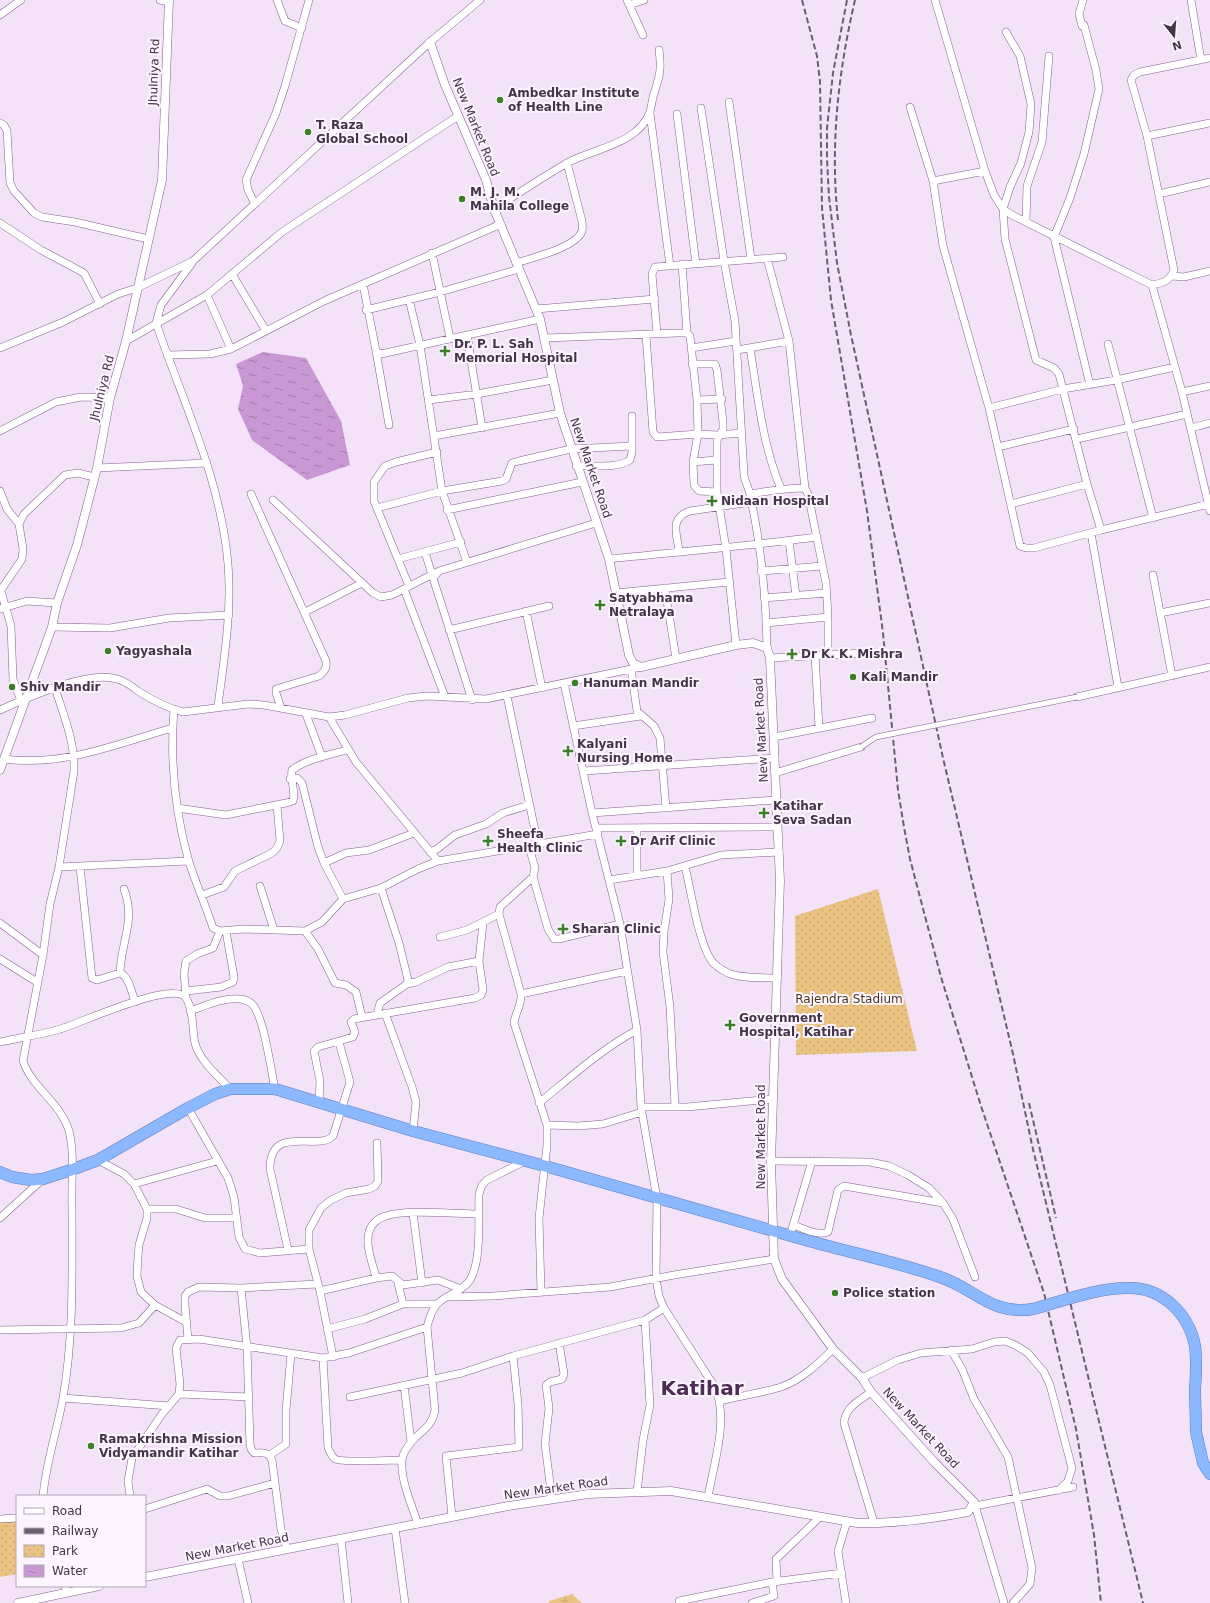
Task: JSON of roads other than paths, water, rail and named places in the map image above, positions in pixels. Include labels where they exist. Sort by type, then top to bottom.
[{"type":"highway","points":[[0,1172],[23,1179],[43,1179],[98,1160],[215,1094],[230,1089],[276,1089],[413,1131],[545,1166],[774,1231],[792,1230],[809,1241],[938,1276],[966,1287],[996,1306],[1006,1310],[1021,1311],[1033,1309],[1114,1289],[1129,1288],[1154,1293],[1172,1304],[1179,1311],[1193,1336],[1196,1365],[1196,1432],[1203,1462],[1210,1474]]},
{"type":"street","points":[[0,15],[21,0]]},
{"type":"street","points":[[160,0],[169,1]]},
{"type":"street","points":[[277,0],[285,21],[302,28]]},
{"type":"street","points":[[255,204],[248,190],[246,180],[276,113],[309,0]]},
{"type":"street","points":[[218,706],[229,615],[228,565],[225,538],[206,462],[156,324],[162,305],[193,261],[430,42],[480,0]]},
{"type":"street","points":[[643,35],[628,2],[644,0]]},
{"type":"street","points":[[935,0],[985,171],[994,195],[1003,209],[1054,237],[1152,285],[1166,281],[1172,276],[1174,270],[1147,136],[1131,80],[1134,75],[1210,58]]},
{"type":"street","points":[[1083,0],[1079,14],[1096,70],[1099,89],[1084,154],[1070,198],[1054,237],[1090,386]]},
{"type":"street","points":[[1191,0],[1201,60]]},
{"type":"street","name":"Jhulniya Rd","points":[[2,765],[24,700],[52,627],[57,603],[77,545],[94,477],[110,398],[126,341],[162,180],[169,1]]},
{"type":"street","points":[[1006,32],[1020,56],[1031,104],[1029,132],[1020,163],[1003,209],[1005,239],[1036,360],[1054,368],[1059,374],[1077,439],[1087,484],[1101,530]]},
{"type":"street","name":"New Market Road","points":[[430,42],[458,116],[486,180],[494,209],[540,319],[560,413],[576,466],[609,559],[629,655],[633,663],[641,667]]},
{"type":"street","points":[[494,209],[568,163],[631,136],[640,128],[650,113],[660,80],[662,67],[659,50]]},
{"type":"street","points":[[1026,222],[1027,186],[1042,142],[1049,56]]},
{"type":"street","points":[[728,102],[751,260]]},
{"type":"street","points":[[910,106],[933,181],[943,246],[989,408],[1020,546],[1026,548],[1153,518],[1209,508],[1208,491],[1152,285]]},
{"type":"street","points":[[0,710],[55,688],[102,677],[120,679],[147,696],[183,712],[218,706],[248,704],[281,708],[306,714],[329,717],[345,715],[408,698],[426,696],[472,700],[507,696],[736,645],[753,643],[767,648],[764,598],[758,545],[750,494],[744,475],[735,321],[724,261],[701,108]]},
{"type":"street","points":[[650,113],[670,266]]},
{"type":"street","points":[[677,114],[696,264]]},
{"type":"street","points":[[126,341],[207,295],[282,232],[310,212],[458,116]]},
{"type":"street","points":[[0,123],[4,125],[7,131],[8,171],[12,187],[34,213],[42,217],[82,223],[148,240]]},
{"type":"street","points":[[1147,136],[1210,123]]},
{"type":"street","points":[[366,310],[440,292],[518,266],[565,246],[576,239],[582,231],[582,221],[568,163]]},
{"type":"street","points":[[933,181],[985,171]]},
{"type":"street","points":[[1159,194],[1210,182]]},
{"type":"street","points":[[0,223],[41,250],[84,273],[100,304]]},
{"type":"street","points":[[167,355],[210,354],[231,349],[324,301],[501,224]]},
{"type":"street","points":[[432,253],[450,338]]},
{"type":"street","points":[[657,334],[653,270],[658,266],[751,260],[783,256]]},
{"type":"street","points":[[766,258],[789,341],[805,488],[808,494],[817,537],[826,593],[828,617],[828,654]]},
{"type":"street","points":[[0,348],[63,322],[193,261]]},
{"type":"street","points":[[682,264],[687,333],[691,341],[692,364],[697,400],[698,434],[693,462],[696,489],[699,492],[717,492]]},
{"type":"street","points":[[1172,276],[1184,277],[1210,271]]},
{"type":"street","points":[[232,274],[266,331]]},
{"type":"street","points":[[363,284],[366,310],[376,351],[389,425]]},
{"type":"street","points":[[207,295],[231,349]]},
{"type":"street","points":[[409,299],[420,345],[442,491],[447,510],[461,542],[467,562]]},
{"type":"street","points":[[536,309],[655,299]]},
{"type":"street","points":[[376,351],[381,354],[540,319]]},
{"type":"street","points":[[545,338],[687,333]]},
{"type":"street","points":[[467,335],[478,394],[482,428]]},
{"type":"street","points":[[646,335],[653,432],[657,437],[741,433]]},
{"type":"street","points":[[691,348],[736,341]]},
{"type":"street","points":[[737,350],[789,341]]},
{"type":"street","points":[[1108,344],[1116,380],[1153,518]]},
{"type":"street","points":[[750,348],[765,441],[772,466],[781,489]]},
{"type":"street","points":[[692,364],[716,364],[722,399],[724,422],[718,435],[716,460],[717,492],[726,549],[736,645]]},
{"type":"street","points":[[989,408],[1062,389],[1090,386],[1175,367]]},
{"type":"street","points":[[429,400],[478,394],[552,380]]},
{"type":"street","points":[[1182,392],[1210,386]]},
{"type":"street","points":[[0,431],[56,402],[81,397],[110,398]]},
{"type":"street","points":[[697,400],[722,399]]},
{"type":"street","points":[[434,436],[560,413]]},
{"type":"street","points":[[1077,439],[1183,415]]},
{"type":"street","points":[[576,466],[625,464],[630,460],[632,446],[632,416]]},
{"type":"street","points":[[1191,428],[1210,423]]},
{"type":"street","points":[[998,447],[1074,430]]},
{"type":"street","points":[[377,508],[442,491],[502,481],[506,479],[512,463],[571,449],[632,446]]},
{"type":"street","points":[[437,452],[385,466],[374,482],[373,492],[377,508],[398,559],[445,697]]},
{"type":"street","points":[[693,462],[716,460]]},
{"type":"street","points":[[96,468],[206,462]]},
{"type":"street","points":[[19,524],[32,505],[65,475],[78,473],[94,477]]},
{"type":"street","points":[[447,510],[582,482]]},
{"type":"street","points":[[1010,504],[1087,484]]},
{"type":"street","points":[[750,494],[781,489],[805,488]]},
{"type":"street","points":[[0,491],[7,509],[19,524],[23,549],[22,559],[1,589],[3,608],[13,638],[11,668],[13,679],[24,700]]},
{"type":"street","points":[[252,494],[305,612],[326,661],[327,667],[325,672],[319,676],[276,689],[281,708]]},
{"type":"street","points":[[273,500],[373,593],[381,597],[392,595],[439,571],[596,523]]},
{"type":"street","points":[[679,552],[676,520],[681,514],[720,506],[751,502]]},
{"type":"street","points":[[1091,533],[1118,687]]},
{"type":"street","points":[[609,559],[726,549],[817,537]]},
{"type":"street","points":[[789,541],[794,569],[796,596]]},
{"type":"street","points":[[398,559],[461,542]]},
{"type":"street","points":[[425,552],[432,575]]},
{"type":"street","points":[[761,572],[822,566]]},
{"type":"street","points":[[439,571],[433,578],[472,700]]},
{"type":"street","points":[[1153,575],[1172,676]]},
{"type":"street","points":[[616,593],[729,582]]},
{"type":"street","points":[[305,612],[362,583]]},
{"type":"street","points":[[665,588],[676,659]]},
{"type":"street","points":[[764,598],[826,593]]},
{"type":"street","points":[[3,608],[26,601],[57,603]]},
{"type":"street","points":[[1160,613],[1210,603]]},
{"type":"street","points":[[449,630],[549,606]]},
{"type":"street","points":[[526,611],[542,688]]},
{"type":"street","points":[[52,627],[110,628],[169,618],[229,615]]},
{"type":"street","points":[[766,623],[828,617]]},
{"type":"street","name":"New Market Road","points":[[146,1577],[452,1517],[588,1494],[671,1492],[820,1517],[874,1524],[968,1512],[975,1504],[871,1392],[862,1378],[833,1349],[782,1278],[774,1259],[771,1161],[780,881],[770,658],[767,648]]},
{"type":"street","points":[[770,658],[864,653]]},
{"type":"street","points":[[815,655],[819,728]]},
{"type":"street","points":[[775,774],[861,747],[876,737],[1077,697],[1210,667]]},
{"type":"street","points":[[631,669],[637,712],[654,726],[657,731],[666,808]]},
{"type":"street","points":[[564,683],[592,813],[620,924],[637,1030],[641,1109],[657,1199],[656,1278],[659,1296],[664,1308],[711,1380],[720,1401],[722,1414],[708,1497]]},
{"type":"street","points":[[43,1495],[48,1461],[63,1398],[70,1329],[72,1269],[71,1144],[65,1119],[27,1074],[23,1061],[43,956],[50,904],[59,867],[72,789],[74,757],[70,735],[55,688]]},
{"type":"street","points":[[507,696],[538,845]]},
{"type":"street","points":[[174,709],[172,728],[174,772],[178,808],[189,861],[213,928],[223,931],[305,931],[322,922],[343,899],[381,888],[418,869],[438,861],[529,847],[597,831],[636,828],[777,827]]},
{"type":"street","points":[[306,714],[322,757]]},
{"type":"street","points":[[573,726],[641,716]]},
{"type":"street","points":[[329,717],[347,750],[366,776],[438,861]]},
{"type":"street","points":[[774,738],[872,718]]},
{"type":"street","points":[[2,765],[74,757],[172,728]]},
{"type":"street","points":[[178,808],[226,815],[293,801],[294,796],[290,779],[292,770],[296,766],[347,750]]},
{"type":"street","points":[[584,771],[775,758]]},
{"type":"street","points":[[290,779],[297,778],[302,783],[314,834],[324,863],[343,899]]},
{"type":"street","points":[[592,813],[776,800]]},
{"type":"street","points":[[202,895],[224,887],[235,871],[272,853],[277,848],[280,841],[277,805]]},
{"type":"street","points":[[430,852],[437,849],[455,835],[486,824],[503,813],[529,805]]},
{"type":"street","points":[[636,828],[637,876]]},
{"type":"street","points":[[324,863],[346,853],[369,850],[414,833]]},
{"type":"street","points":[[529,847],[535,868],[533,876],[548,928],[554,939],[620,924]]},
{"type":"street","points":[[609,880],[667,871],[721,855],[778,852]]},
{"type":"street","points":[[59,867],[189,861]]},
{"type":"street","points":[[685,866],[701,935],[712,962],[718,968],[729,974],[777,978]]},
{"type":"street","points":[[80,867],[92,978],[97,980],[120,972]]},
{"type":"street","points":[[667,871],[669,899],[664,932],[663,952],[670,1007],[675,1106]]},
{"type":"street","points":[[533,876],[500,907],[499,914],[521,994],[521,1000],[515,1015],[514,1023],[547,1125],[547,1145],[539,1218],[541,1292]]},
{"type":"street","points":[[260,886],[274,930]]},
{"type":"street","points":[[381,888],[399,943],[407,984]]},
{"type":"street","points":[[124,889],[128,902],[129,920],[127,936],[121,951],[120,972],[126,978],[135,1002]]},
{"type":"street","points":[[440,937],[468,930],[499,914]]},
{"type":"street","points":[[0,923],[43,956]]},
{"type":"street","points":[[319,1103],[319,1076],[314,1051],[318,1046],[339,1042],[353,1037],[355,1032],[351,1022],[354,1019],[475,998],[481,995],[483,990],[479,961],[483,923]]},
{"type":"street","points":[[0,1042],[75,1025],[135,1002],[165,994],[186,994],[221,987],[232,982],[234,977],[223,931]]},
{"type":"street","points":[[223,931],[213,948],[197,954],[186,961],[184,974],[195,1044],[200,1054],[230,1089]]},
{"type":"street","points":[[305,931],[322,957],[335,983],[346,985],[356,992],[362,1017]]},
{"type":"street","points":[[0,959],[37,982]]},
{"type":"street","points":[[413,1131],[416,1102],[412,1086],[378,1007],[383,999],[407,984],[416,982],[448,967],[479,961]]},
{"type":"street","points":[[521,994],[627,971]]},
{"type":"street","points":[[190,1011],[227,1000],[246,1000],[252,1004],[262,1029],[276,1089]]},
{"type":"street","points":[[539,1104],[592,1058],[615,1042],[637,1030]]},
{"type":"street","points":[[288,1250],[270,1169],[272,1154],[277,1148],[292,1141],[329,1140],[333,1136],[350,1082],[339,1042]]},
{"type":"street","points":[[547,1125],[578,1126],[603,1124],[641,1109],[710,1105],[773,1099]]},
{"type":"street","points":[[188,1108],[217,1161],[224,1170],[231,1186],[240,1237],[245,1249],[260,1253],[309,1249]]},
{"type":"street","points":[[333,1357],[319,1287],[309,1249],[309,1230],[321,1208],[331,1200],[346,1193],[369,1189],[375,1186],[378,1181],[377,1143]]},
{"type":"street","points":[[98,1160],[124,1174],[134,1184],[147,1209],[148,1218],[139,1245],[137,1276],[140,1292],[155,1305],[186,1322]]},
{"type":"street","points":[[134,1184],[217,1161]]},
{"type":"street","points":[[418,1524],[405,1482],[402,1460],[411,1442],[430,1425],[434,1419],[435,1410],[428,1327],[430,1315],[438,1304],[461,1289],[470,1280],[477,1252],[478,1194],[482,1185],[487,1180],[525,1161]]},
{"type":"street","points":[[771,1161],[870,1162],[889,1166],[929,1188],[943,1203],[953,1219],[975,1277]]},
{"type":"street","points":[[812,1161],[792,1230],[823,1234],[828,1232],[838,1190],[844,1186],[943,1203]]},
{"type":"street","points":[[0,1218],[43,1179]]},
{"type":"street","points":[[147,1209],[176,1208],[205,1218],[237,1218]]},
{"type":"street","points":[[376,1278],[368,1242],[369,1232],[374,1223],[383,1217],[392,1214],[413,1213],[478,1214]]},
{"type":"street","points":[[413,1213],[422,1282]]},
{"type":"street","points":[[449,1297],[610,1287],[774,1259]]},
{"type":"street","points":[[188,1339],[185,1296],[188,1292],[199,1287],[319,1287],[392,1276],[398,1282],[410,1285],[438,1280],[461,1289]]},
{"type":"street","points":[[398,1282],[403,1304]]},
{"type":"street","points":[[241,1288],[247,1347],[251,1449],[254,1453],[266,1453],[270,1455]]},
{"type":"street","points":[[327,1329],[365,1319],[403,1304],[438,1304]]},
{"type":"street","points":[[0,1330],[129,1327],[143,1320],[155,1305]]},
{"type":"street","points":[[350,1397],[462,1373],[514,1356],[645,1320],[664,1308]]},
{"type":"street","points":[[637,1492],[643,1440],[650,1405],[645,1320]]},
{"type":"street","points":[[130,1495],[128,1481],[132,1458],[179,1394],[180,1384],[176,1348],[180,1340],[188,1339],[323,1358],[333,1357],[428,1327]]},
{"type":"street","points":[[862,1378],[886,1365],[910,1356],[951,1350],[972,1349],[994,1342],[1005,1341],[1015,1344],[1028,1353],[1044,1372],[1050,1386],[1072,1468],[1071,1476],[1059,1490]]},
{"type":"street","points":[[552,1499],[545,1444],[549,1408],[546,1385],[550,1382],[562,1379],[564,1374],[559,1344]]},
{"type":"street","points":[[720,1401],[780,1387],[807,1372],[833,1349]]},
{"type":"street","points":[[951,1350],[962,1369],[974,1399],[1008,1457],[1032,1568],[1030,1584],[1013,1603]]},
{"type":"street","points":[[270,1455],[286,1444],[286,1410],[291,1354]]},
{"type":"street","points":[[452,1517],[446,1456],[519,1447],[518,1404],[514,1356]]},
{"type":"street","points":[[323,1358],[328,1448],[330,1454],[335,1459],[345,1461],[402,1460]]},
{"type":"street","points":[[404,1385],[411,1442]]},
{"type":"street","points":[[871,1392],[850,1408],[845,1414],[844,1422],[874,1524]]},
{"type":"street","points":[[179,1394],[249,1396]]},
{"type":"street","points":[[63,1398],[169,1406]]},
{"type":"street","points":[[270,1455],[281,1529],[287,1549]]},
{"type":"street","points":[[146,1509],[207,1489],[220,1496],[228,1496],[275,1484]]},
{"type":"street","points":[[1004,1603],[975,1504],[1017,1498],[1073,1487]]},
{"type":"street","points":[[752,1603],[775,1599],[774,1565],[776,1559],[820,1517]]},
{"type":"street","points":[[0,1519],[16,1518]]},
{"type":"street","points":[[846,1603],[838,1551],[847,1521]]},
{"type":"street","points":[[395,1528],[405,1603]]},
{"type":"street","points":[[341,1539],[348,1603]]},
{"type":"street","points":[[238,1559],[248,1603]]},
{"type":"street","points":[[679,1601],[774,1582],[842,1573]]},
{"type":"street","points":[[18,1603],[66,1589],[88,1587]]},
{"type":"water","points":[[263,352],[306,358],[341,421],[350,465],[307,480],[252,440],[238,409],[243,386],[236,364]]},
{"type":"railway","points":[[802,0],[817,56],[820,82],[822,208],[831,300],[867,511],[883,633],[898,790],[904,827],[910,859],[941,977],[981,1106],[1044,1293],[1076,1429],[1094,1535],[1101,1603]]},
{"type":"railway","points":[[847,0],[833,73],[827,128],[829,197],[837,263],[851,335],[943,758],[1013,1054],[1032,1145],[1143,1603]]},
{"type":"railway","points":[[838,220],[835,165],[837,110],[844,55],[855,0]]},
{"type":"railway","points":[[1029,1103],[1056,1218]]},
{"type":"place","name":"Ambedkar Institute of Health Line","points":[[500,100]]},
{"type":"place","name":"T. Raza Global School","points":[[308,132]]},
{"type":"place","name":"M. J. M. Mahila College","points":[[462,199]]},
{"type":"place","name":"Dr. P. L. Sah Memorial Hospital","points":[[445,351]]},
{"type":"place","name":"Nidaan Hospital","points":[[712,501]]},
{"type":"place","name":"Satyabhama Netralaya","points":[[600,605]]},
{"type":"place","name":"Yagyashala","points":[[108,651]]},
{"type":"place","name":"Dr K. K. Mishra","points":[[792,654]]},
{"type":"place","name":"Kali Mandir","points":[[853,677]]},
{"type":"place","name":"Hanuman Mandir","points":[[575,683]]},
{"type":"place","name":"Shiv Mandir","points":[[12,687]]},
{"type":"place","name":"Kalyani Nursing Home","points":[[568,751]]},
{"type":"place","name":"Katihar Seva Sadan","points":[[764,813]]},
{"type":"place","name":"Sheefa Health Clinic","points":[[488,841]]},
{"type":"place","name":"Dr Arif Clinic","points":[[621,841]]},
{"type":"place","name":"Sharan Clinic","points":[[563,929]]},
{"type":"place","name":"Government Hospital, Katihar","points":[[730,1025]]},
{"type":"place","name":"Police station","points":[[835,1293]]},
{"type":"place","name":"Ramakrishna Mission Vidyamandir Katihar","points":[[91,1446]]},
{"type":"district","name":"Katihar","points":[[702,1388]]},
{"type":"park label","name":"Rajendra Stadium","points":[[849,999]]}]
